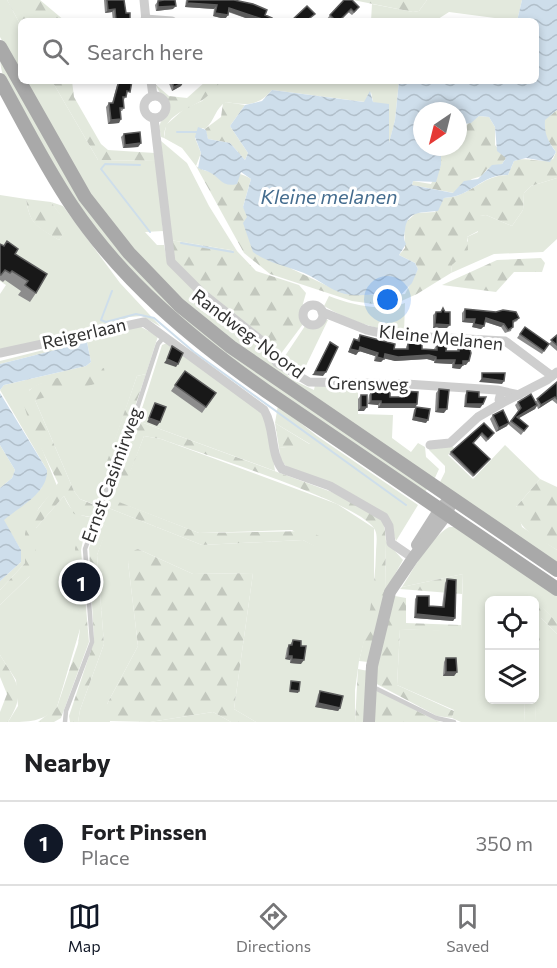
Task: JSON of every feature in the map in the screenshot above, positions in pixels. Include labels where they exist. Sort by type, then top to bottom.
[{"type":"main road","name":"Randweg-Noord","points":[[0,46],[18,78]]},
{"type":"main road","name":"Randweg-Noord","points":[[0,80],[72,207],[117,264],[169,317],[222,360],[557,589]]},
{"type":"main road","name":"Randweg-Noord","points":[[22,84],[85,196],[154,281],[231,347],[557,570]]},
{"type":"street","points":[[144,0],[146,18]]},
{"type":"street","points":[[151,84],[153,96]]},
{"type":"street","points":[[153,96],[161,98],[166,106],[162,115],[154,118],[144,110],[145,101],[153,96]]},
{"type":"street","name":"Grensweg","points":[[154,118],[171,262],[202,293],[262,341],[277,363],[309,382],[417,385],[519,395]]},
{"type":"street","name":"Kleine Melanen","points":[[322,312],[367,330],[390,335],[505,341],[554,374]]},
{"type":"street","name":"Reigerlaan","points":[[0,353],[144,322],[264,410],[271,422],[277,459],[282,469],[330,486],[384,517],[389,526],[390,540],[397,548],[413,558]]},
{"type":"street","points":[[430,445],[450,444],[478,417],[554,374]]},
{"type":"street","points":[[501,393],[499,400],[502,403]]},
{"type":"street","points":[[369,722],[370,685],[390,592],[452,499]]},
{"type":"lane","name":"Ernst Casimirweg","points":[[63,721],[92,642],[85,549],[133,421],[158,344],[164,337]]},
{"type":"lane","points":[[370,685],[436,718],[454,722]]},
{"type":"green space","points":[[0,0],[7,0],[18,20],[18,70],[0,37]]},
{"type":"green space","points":[[7,0],[40,0],[61,18],[18,18],[18,20]]},
{"type":"green space","points":[[353,0],[427,0],[419,11],[413,12]]},
{"type":"green space","points":[[427,0],[522,0],[518,18],[494,18],[449,12],[440,18],[371,18],[372,4],[413,12],[419,11]]},
{"type":"green space","points":[[0,57],[38,127],[176,309],[428,488],[424,493],[264,385],[202,338],[151,295],[112,252],[61,181],[12,95],[3,76]]},
{"type":"green space","points":[[26,84],[54,84],[98,160],[156,161],[163,231],[145,232],[157,245],[164,245],[167,260],[255,338],[291,379],[314,390],[315,385],[358,387],[358,414],[393,415],[392,438],[411,452],[418,443],[425,447],[426,457],[439,469],[434,480],[220,334],[159,280],[99,208]]},
{"type":"green space","points":[[54,84],[72,84],[74,97],[101,144],[108,150],[155,153],[156,161],[98,160]]},
{"type":"green space","points":[[155,84],[169,96],[187,98],[203,84],[219,84],[204,99],[171,119],[165,130],[164,138],[161,137],[159,126],[168,107]]},
{"type":"green space","points":[[218,84],[399,84],[395,120],[389,144],[389,109],[373,102],[371,92],[365,102],[272,90],[267,96],[251,104],[226,102],[222,105],[208,126],[205,129],[202,128],[195,138],[201,153],[196,166],[182,148],[164,138],[166,125],[184,109],[202,101]]},
{"type":"green space","points":[[223,103],[245,105],[230,126],[248,153],[245,160],[230,143],[208,139],[205,129],[221,117]]},
{"type":"green space","points":[[557,110],[557,178],[531,186],[524,193],[523,210],[512,226],[486,215],[480,216],[480,230],[467,237],[468,250],[452,265],[451,273],[417,294],[397,303],[381,305],[352,301],[270,274],[244,253],[196,166],[202,170],[244,175],[251,179],[243,207],[292,269],[334,289],[379,296],[405,294],[418,269],[415,263],[399,255],[405,248],[404,224],[416,213],[435,212],[444,198],[459,195],[488,179],[508,175],[514,161],[553,159],[556,152],[545,136],[544,120]]},
{"type":"green space","points":[[479,116],[489,117],[495,127],[495,145],[506,158],[502,164],[487,169],[482,176],[472,179],[454,193],[412,185],[413,181],[431,184],[441,165],[441,156],[467,156],[467,124]]},
{"type":"green space","points":[[161,141],[187,163],[209,206],[237,251],[170,240]]},
{"type":"green space","points":[[557,178],[557,239],[543,252],[494,254],[451,273],[452,265],[468,241],[467,237],[478,232],[479,216],[486,215],[512,226],[523,210],[524,193],[531,186]]},
{"type":"green space","points":[[0,195],[26,199],[32,220],[59,240],[68,226],[51,202],[63,206],[120,283],[161,327],[142,316],[129,317],[101,329],[0,351],[0,294],[6,285],[0,281]]},
{"type":"green space","points":[[26,199],[51,202],[69,226],[59,240],[45,232],[32,220]]},
{"type":"green space","points":[[170,240],[237,251],[256,271],[299,285],[306,293],[300,314],[303,324],[277,359],[176,265]]},
{"type":"green space","points":[[541,258],[545,263],[542,272],[514,272],[496,292],[442,285],[497,260]]},
{"type":"green space","points":[[329,296],[376,307],[405,303],[404,334],[363,324],[334,312],[324,306]]},
{"type":"green space","points":[[325,319],[328,320],[301,376],[281,362],[305,326],[316,328]]},
{"type":"green space","points":[[141,327],[158,336],[146,374],[137,376],[93,504],[80,499],[74,491],[35,400],[104,369],[40,384],[29,390],[32,424],[57,486],[39,508],[25,533],[25,563],[0,590],[0,581],[21,562],[21,550],[3,520],[41,489],[47,470],[0,390],[4,385],[86,366],[91,362],[87,342],[0,364],[0,361]]},
{"type":"green space","points":[[167,343],[260,412],[268,424],[275,471],[138,421],[162,345]]},
{"type":"green space","points":[[104,368],[106,381],[35,400],[74,491],[80,499],[92,504],[137,376],[146,374],[106,491],[91,517],[74,514],[64,496],[36,528],[36,570],[0,605],[0,590],[25,563],[25,533],[28,523],[58,483],[27,416],[25,396],[32,388],[47,381]]},
{"type":"green space","points":[[278,405],[317,436],[418,505],[396,541],[389,520],[289,470],[281,460],[279,448],[310,444],[275,423]]},
{"type":"green space","points":[[138,421],[340,495],[378,516],[384,523],[386,541],[385,592],[368,662],[359,661],[373,594],[377,541],[375,530],[364,519],[341,506],[277,479],[161,439],[144,436],[119,502],[199,533],[309,531],[323,538],[319,549],[303,540],[202,545],[106,507]]},
{"type":"green space","points":[[275,423],[311,445],[279,448]]},
{"type":"green space","points":[[144,436],[161,439],[337,504],[374,528],[374,602],[359,661],[355,690],[355,722],[256,722],[234,709],[253,573],[193,574],[138,549],[128,562],[138,646],[107,704],[110,722],[78,722],[80,710],[104,644],[97,555],[107,527],[99,522],[106,507],[202,545],[303,540],[319,548],[292,530],[199,533],[118,502]]},
{"type":"green space","points":[[0,445],[15,470],[12,478],[0,488]]},
{"type":"green space","points":[[451,445],[454,448],[448,455],[473,479],[505,445],[540,479],[516,507],[522,527],[557,550],[557,564],[439,484],[445,472],[445,466],[429,450],[430,447]]},
{"type":"green space","points":[[540,479],[557,487],[557,550],[524,528],[517,515],[516,507]]},
{"type":"green space","points":[[64,496],[74,511],[91,517],[84,536],[80,535],[80,629],[57,707],[46,716],[35,720],[8,722],[18,706],[16,680],[0,655],[0,605],[29,577],[36,563],[36,528]]},
{"type":"green space","points":[[99,522],[108,527],[97,555],[104,644],[80,710],[78,722],[70,722],[69,716],[94,641],[89,548]]},
{"type":"green space","points":[[454,527],[557,595],[557,623],[539,604],[539,596],[530,594],[530,596],[485,596],[485,704],[525,704],[524,722],[461,722],[452,718],[454,710],[397,685],[400,629],[461,631],[463,574],[402,587],[428,546],[441,532]]},
{"type":"green space","points":[[80,535],[84,536],[81,550],[89,642],[61,718],[54,722],[38,722],[57,707],[78,644],[80,629],[75,548]]},
{"type":"green space","points":[[386,541],[403,560],[385,592]]},
{"type":"green space","points":[[138,549],[193,574],[253,573],[234,709],[256,722],[231,722],[213,712],[150,722],[108,721],[107,704],[138,646],[128,562],[130,552]]},
{"type":"green space","points":[[463,574],[462,594],[400,589],[402,587]]},
{"type":"green space","points":[[395,596],[406,598],[406,623],[461,625],[461,632],[400,629],[397,685],[454,711],[452,718],[437,716],[373,682],[392,600]]},
{"type":"green space","points":[[539,603],[557,623],[557,634],[541,618],[539,653]]},
{"type":"green space","points":[[541,618],[557,634],[557,722],[535,722],[536,704],[539,704],[539,620]]},
{"type":"green space","points":[[0,655],[18,687],[17,703],[8,722],[0,722],[0,712],[7,694],[0,677]]},
{"type":"green space","points":[[358,669],[368,671],[366,722],[355,722]]},
{"type":"green space","points":[[376,690],[435,720],[441,722],[372,722]]},
{"type":"green space","points":[[525,704],[536,704],[535,722],[524,722]]},
{"type":"green space","points":[[213,712],[231,722],[150,722]]},
{"type":"water","name":"Kleine melanen","points":[[522,0],[557,0],[557,110],[545,120],[547,137],[556,152],[550,162],[526,158],[514,161],[508,175],[488,179],[459,195],[444,198],[438,211],[412,216],[406,224],[404,237],[406,244],[399,255],[415,263],[418,269],[412,283],[400,296],[345,294],[304,273],[271,262],[253,252],[243,223],[247,217],[243,207],[251,179],[241,172],[237,184],[228,185],[213,174],[198,168],[201,153],[195,137],[198,127],[206,130],[208,139],[230,143],[245,160],[248,153],[230,126],[245,105],[262,101],[272,90],[364,102],[370,91],[373,102],[389,104],[389,143],[395,120],[399,84],[539,84],[539,18],[518,18]]},
{"type":"water","points":[[87,342],[91,362],[86,366],[4,385],[0,390],[0,364]]},
{"type":"water","points":[[0,393],[47,470],[43,486],[38,492],[4,520],[21,550],[21,562],[0,581],[0,488],[12,478],[15,470],[0,445]]},
{"type":"building","points":[[107,0],[124,0],[126,13],[130,13],[130,18],[116,18],[115,9],[108,10]]},
{"type":"building","points":[[175,0],[176,6],[158,7],[158,1]]},
{"type":"building","points":[[188,0],[234,0],[267,10],[265,15],[272,18],[259,18],[229,8],[228,15],[215,13],[217,5],[187,3]]},
{"type":"building","points":[[344,0],[352,0],[359,7],[354,12],[351,9],[342,18],[333,18],[330,15]]},
{"type":"building","points":[[307,6],[315,14],[310,18],[294,18]]},
{"type":"building","points":[[118,84],[131,84],[130,92],[127,91],[126,97],[123,97],[124,108],[120,108],[121,119],[111,120],[109,103],[113,103]]},
{"type":"building","points":[[140,132],[141,143],[125,145],[124,134]]},
{"type":"building","points":[[7,241],[18,249],[15,254],[47,274],[36,293],[25,285],[28,281],[12,271],[10,273],[5,270],[0,275],[0,244],[4,246]]},
{"type":"building","points":[[443,308],[445,312],[450,312],[450,325],[435,324],[436,312],[441,312]]},
{"type":"building","points":[[465,309],[516,312],[519,318],[513,321],[513,327],[508,330],[504,324],[486,318],[484,326],[474,324],[475,319],[465,319]]},
{"type":"building","points":[[525,327],[549,344],[544,351],[520,334]]},
{"type":"building","points":[[360,335],[395,344],[394,349],[408,349],[408,343],[422,344],[422,349],[437,350],[437,344],[447,345],[446,351],[459,351],[459,345],[469,346],[471,353],[469,361],[463,361],[463,365],[454,365],[455,360],[436,360],[436,357],[429,355],[398,357],[385,354],[384,359],[377,357],[378,353],[360,347],[359,351],[350,349],[354,339],[359,341]]},
{"type":"building","points":[[557,335],[557,345],[551,340]]},
{"type":"building","points":[[330,342],[338,347],[326,372],[315,372]]},
{"type":"building","points":[[172,346],[183,353],[178,364],[167,359]]},
{"type":"building","points":[[185,371],[216,393],[206,407],[175,385]]},
{"type":"building","points":[[482,373],[505,373],[504,381],[482,378]]},
{"type":"building","points":[[557,382],[557,399],[555,397],[541,405],[537,399]]},
{"type":"building","points":[[439,389],[449,390],[447,409],[438,409]]},
{"type":"building","points":[[390,391],[390,397],[402,397],[403,391],[418,392],[417,404],[381,404],[381,401],[371,401],[371,392]]},
{"type":"building","points":[[467,391],[479,392],[479,397],[486,397],[483,404],[466,404]]},
{"type":"building","points":[[531,394],[537,405],[517,417],[528,426],[524,431],[511,421],[521,408],[518,402]]},
{"type":"building","points":[[361,395],[367,395],[367,407],[361,407]]},
{"type":"building","points":[[155,403],[166,407],[160,422],[149,418]]},
{"type":"building","points":[[416,407],[430,409],[428,420],[414,417]]},
{"type":"building","points":[[503,410],[509,423],[499,428],[493,415]]},
{"type":"building","points":[[484,423],[494,433],[488,439],[482,433],[473,443],[490,459],[474,475],[451,452]]},
{"type":"building","points":[[447,579],[456,580],[455,618],[416,614],[417,596],[429,596],[429,606],[444,607]]},
{"type":"building","points":[[293,640],[301,641],[301,646],[306,646],[304,660],[292,659],[292,656],[288,656],[289,645],[292,645]]},
{"type":"building","points":[[446,658],[456,658],[457,672],[446,672]]},
{"type":"building","points":[[291,681],[300,682],[299,691],[290,690]]},
{"type":"building","points":[[320,691],[343,696],[340,708],[318,703]]},
{"type":"waterway","points":[[177,132],[197,132]]},
{"type":"waterway","points":[[140,165],[105,164],[101,169],[150,232]]},
{"type":"waterway","points":[[181,243],[233,252]]},
{"type":"waterway","points":[[112,291],[101,320],[106,322],[136,314],[154,318],[194,352],[406,505]]},
{"type":"place","name":"Fort Pinssen","points":[[81,582]]}]
